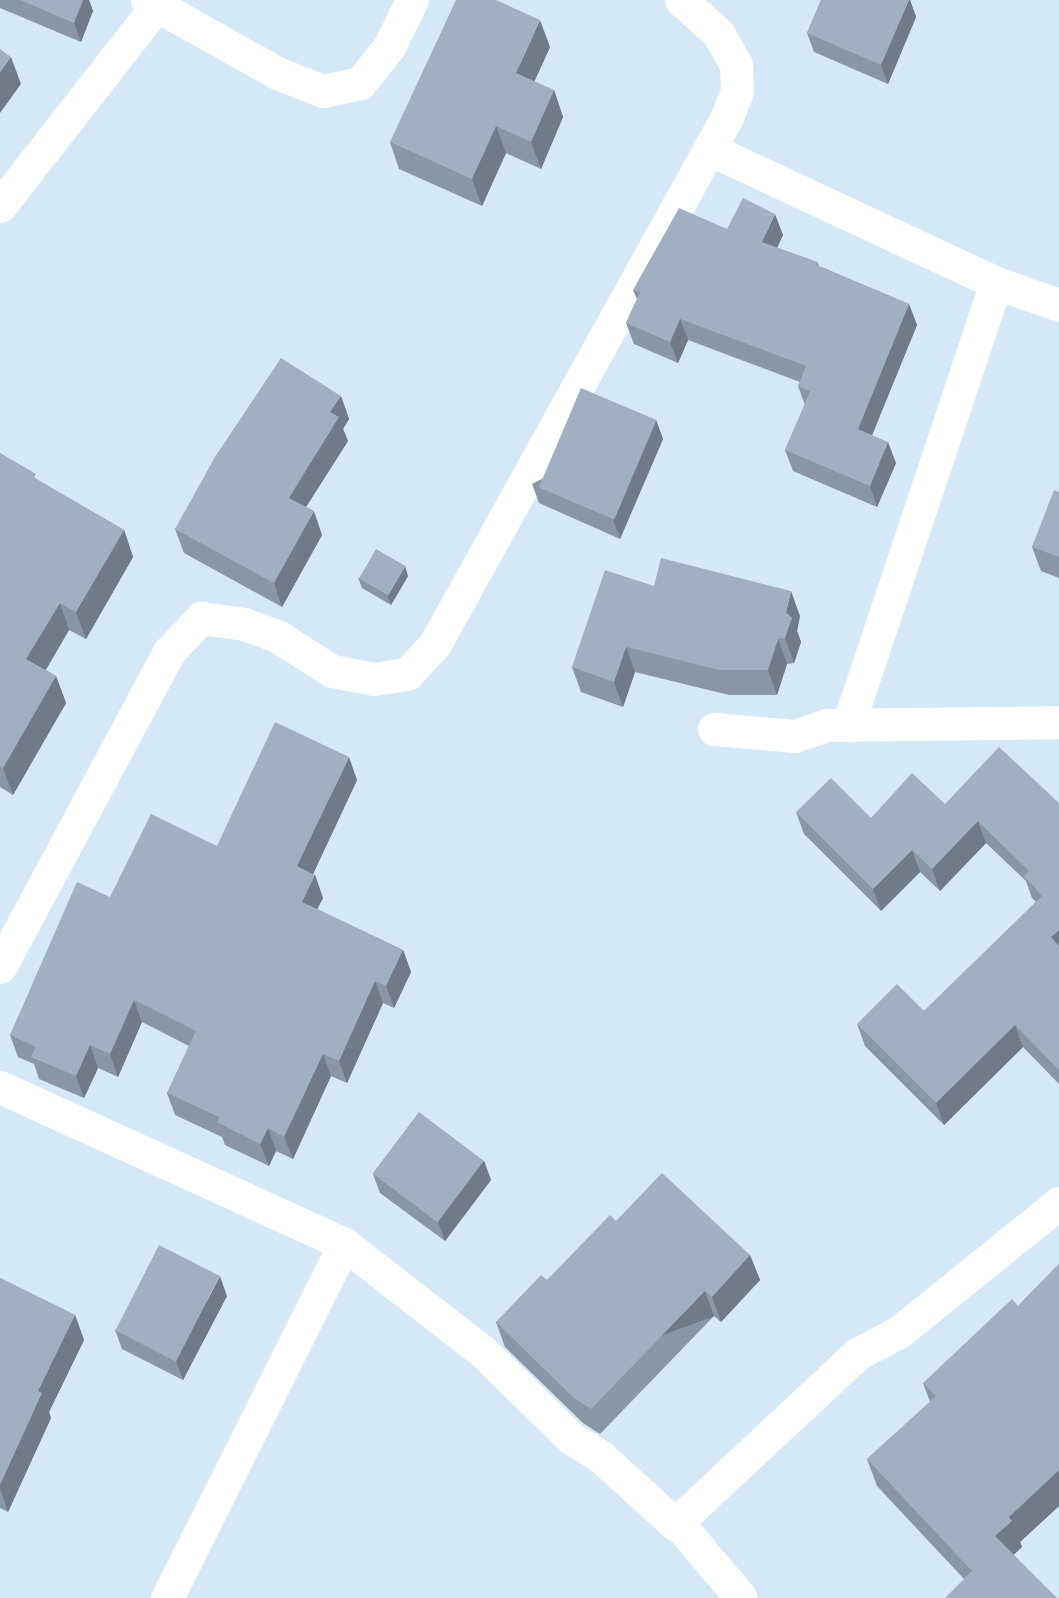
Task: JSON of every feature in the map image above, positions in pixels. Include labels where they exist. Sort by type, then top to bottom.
[{"type":"street","points":[[0,206],[152,3],[277,73],[323,91],[360,83],[389,47],[412,0]]},
{"type":"street","points":[[0,967],[169,652],[201,618],[244,624],[277,636],[332,671],[374,679],[407,674],[435,644],[709,149],[737,91],[736,65],[719,34],[681,0]]},
{"type":"street","points":[[709,149],[996,283],[1059,304]]},
{"type":"street","points":[[848,724],[996,283]]},
{"type":"street","points":[[714,729],[795,736],[827,725],[1059,722]]},
{"type":"street","points":[[0,1087],[344,1244],[483,1352],[571,1438],[601,1457],[675,1524],[677,1522],[741,1598]]},
{"type":"street","points":[[675,1524],[857,1354],[899,1332],[1059,1203]]},
{"type":"street","points":[[166,1598],[344,1244]]},
{"type":"building","points":[[20,0],[83,0],[74,23]]},
{"type":"building","points":[[456,0],[496,0],[540,20],[516,73],[554,90],[531,142],[496,126],[472,179],[390,142]]},
{"type":"building","points":[[821,0],[909,0],[881,65],[807,33]]},
{"type":"building","points":[[0,49],[11,57],[0,72]]},
{"type":"building","points":[[743,198],[775,214],[762,242],[817,262],[816,265],[909,304],[858,429],[888,442],[870,486],[785,450],[810,391],[798,386],[806,366],[680,319],[670,342],[626,323],[640,292],[633,290],[679,208],[727,229]]},
{"type":"building","points":[[281,358],[341,396],[330,412],[339,417],[289,498],[314,511],[274,583],[175,529],[215,457]]},
{"type":"building","points":[[581,388],[656,420],[614,519],[539,487]]},
{"type":"building","points":[[0,453],[36,474],[34,478],[124,530],[76,612],[60,603],[26,659],[56,676],[3,768],[0,766]]},
{"type":"building","points":[[1054,490],[1059,492],[1059,557],[1032,547]]},
{"type":"building","points":[[376,549],[405,566],[388,595],[359,578]]},
{"type":"building","points":[[661,558],[791,591],[786,612],[792,618],[785,638],[778,639],[768,670],[719,670],[626,647],[614,682],[572,667],[605,570],[654,586]]},
{"type":"building","points":[[275,722],[349,757],[297,866],[315,875],[302,902],[403,950],[386,986],[375,981],[339,1061],[323,1054],[284,1137],[268,1128],[260,1144],[217,1122],[219,1117],[167,1093],[196,1031],[134,1000],[110,1054],[90,1045],[76,1076],[31,1057],[36,1047],[10,1035],[77,882],[110,897],[151,814],[217,846]]},
{"type":"building","points":[[999,747],[1059,803],[1059,930],[1051,937],[1059,946],[1059,1070],[1015,1025],[936,1103],[857,1024],[897,984],[924,1011],[1042,896],[1024,876],[1029,871],[978,821],[932,869],[912,850],[873,889],[796,812],[831,778],[871,818],[912,773],[945,804]]},
{"type":"building","points":[[419,1112],[484,1161],[437,1222],[373,1173]]},
{"type":"building","points":[[662,1173],[750,1255],[712,1297],[705,1291],[591,1409],[574,1398],[496,1322],[541,1275],[547,1280],[610,1215],[616,1221]]},
{"type":"building","points":[[159,1245],[220,1276],[176,1361],[115,1331]]},
{"type":"building","points":[[1059,1264],[1059,1470],[1009,1517],[1012,1521],[995,1536],[1057,1598],[945,1598],[972,1571],[867,1459],[936,1396],[923,1383],[1012,1299],[1018,1306]]},
{"type":"building","points":[[0,1278],[75,1315],[38,1391],[42,1393],[0,1485]]}]
